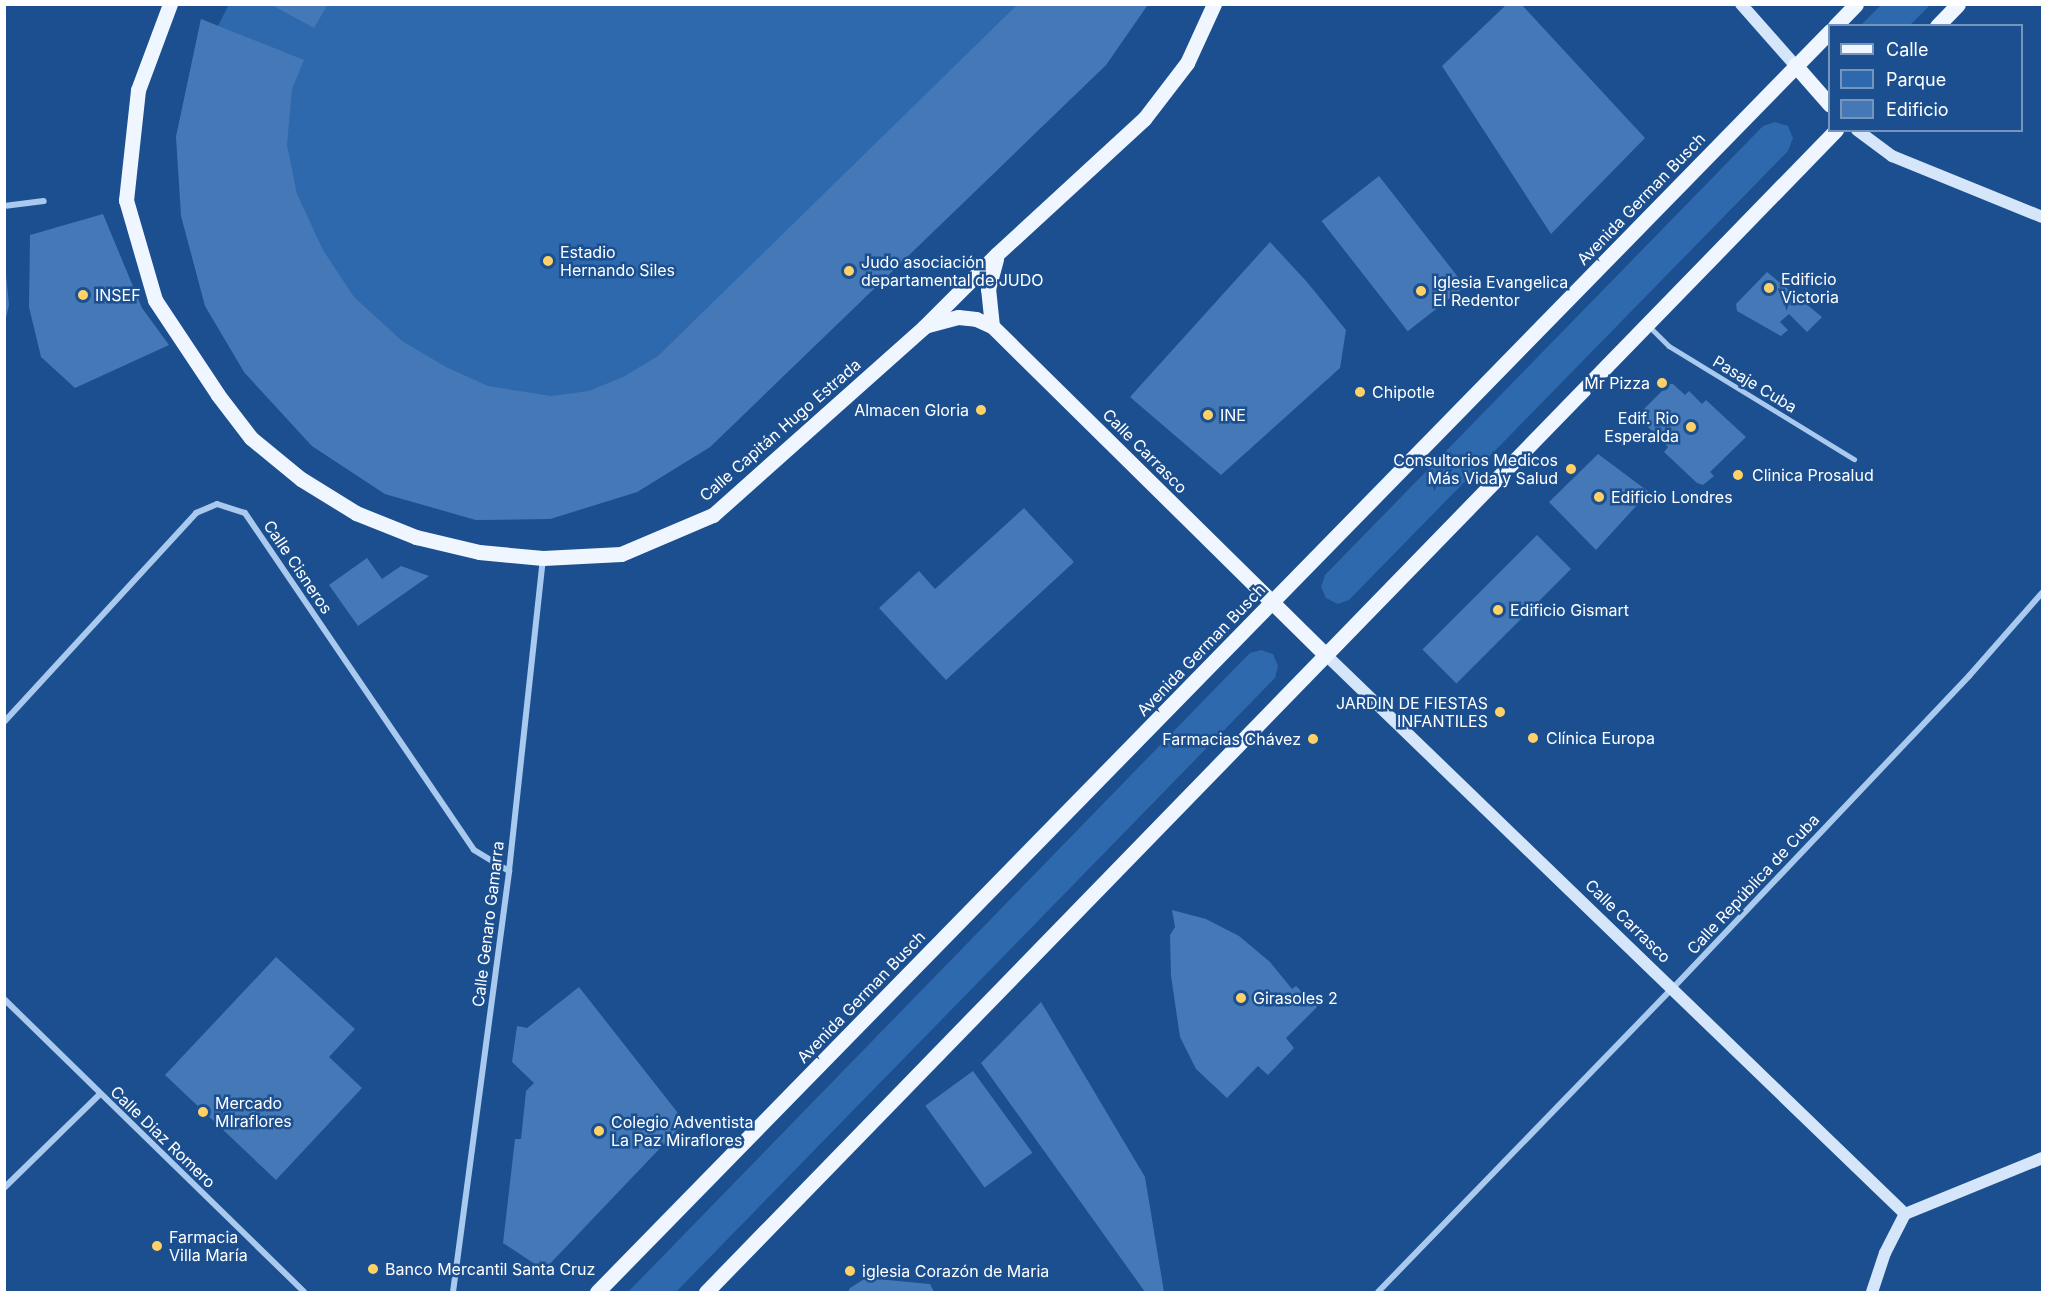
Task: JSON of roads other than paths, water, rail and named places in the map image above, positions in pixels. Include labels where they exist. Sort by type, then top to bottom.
[{"type":"main road","name":"Calle Capitán Hugo Estrada","points":[[171,4],[138,90],[126,200],[155,300],[218,395],[251,438],[301,479],[356,513],[416,537],[479,552],[543,558],[621,554],[714,515],[924,327],[998,254],[1144,119],[1187,63],[1214,4]]},
{"type":"main road","points":[[1741,4],[1828,103]]},
{"type":"main road","points":[[1837,24],[1856,4]]},
{"type":"main road","points":[[1939,24],[1958,4]]},
{"type":"main road","name":"Avenida German Busch","points":[[597,1293],[1828,33]]},
{"type":"main road","points":[[706,1293],[1834,132]]},
{"type":"main road","points":[[1860,132],[1892,156],[2043,217]]},
{"type":"main road","points":[[992,326],[988,289],[991,271],[998,254]]},
{"type":"main road","name":"Calle Carrasco","points":[[924,327],[940,320],[958,317],[992,326],[1325,654],[1905,1214]]},
{"type":"main road","points":[[1872,1293],[1885,1253],[1905,1214],[2043,1158]]},
{"type":"street","points":[[4,206],[44,201]]},
{"type":"street","name":"Calle Cisneros","points":[[4,722],[196,513],[217,504],[245,513],[474,850],[509,871]]},
{"type":"street","name":"Calle Genaro Gamarra","points":[[453,1293],[509,871],[543,558]]},
{"type":"street","name":"Calle República de Cuba","points":[[1378,1293],[1672,989],[1969,676],[2043,593]]},
{"type":"street","name":"Calle Diaz Romero","points":[[4,999],[304,1293]]},
{"type":"street","points":[[4,1188],[100,1094]]},
{"type":"lane","name":"Pasaje Cuba","points":[[1647,325],[1669,346],[1854,459]]},
{"type":"place","name":"Estadio Hernando Siles","points":[[548,261]]},
{"type":"place","name":"Judo asociación departamental de JUDO","points":[[849,271]]},
{"type":"place","name":"Edificio Victoria","points":[[1769,288]]},
{"type":"place","name":"Iglesia Evangelica El Redentor","points":[[1421,291]]},
{"type":"place","name":"INSEF","points":[[83,295]]},
{"type":"place","name":"Mr Pizza","points":[[1662,383]]},
{"type":"place","name":"Chipotle","points":[[1360,392]]},
{"type":"place","name":"Almacen Gloria","points":[[981,410]]},
{"type":"place","name":"INE","points":[[1208,415]]},
{"type":"place","name":"Edif. Rio Esperalda","points":[[1691,427]]},
{"type":"place","name":"Consultorios Medicos Más Vida y Salud","points":[[1571,469]]},
{"type":"place","name":"Clinica Prosalud","points":[[1738,475]]},
{"type":"place","name":"Edificio Londres","points":[[1599,497]]},
{"type":"place","name":"Edificio Gismart","points":[[1498,610]]},
{"type":"place","name":"JARDIN DE FIESTAS INFANTILES","points":[[1500,712]]},
{"type":"place","name":"Clínica Europa","points":[[1533,738]]},
{"type":"place","name":"Farmacias Chávez","points":[[1313,739]]},
{"type":"place","name":"Girasoles 2","points":[[1241,998]]},
{"type":"place","name":"Mercado MIraflores","points":[[203,1112]]},
{"type":"place","name":"Colegio Adventista La Paz Miraflores","points":[[599,1131]]},
{"type":"place","name":"Farmacia Villa María","points":[[157,1246]]},
{"type":"place","name":"Banco Mercantil Santa Cruz","points":[[373,1269]]},
{"type":"place","name":"iglesia Corazón de Maria","points":[[850,1271]]}]
